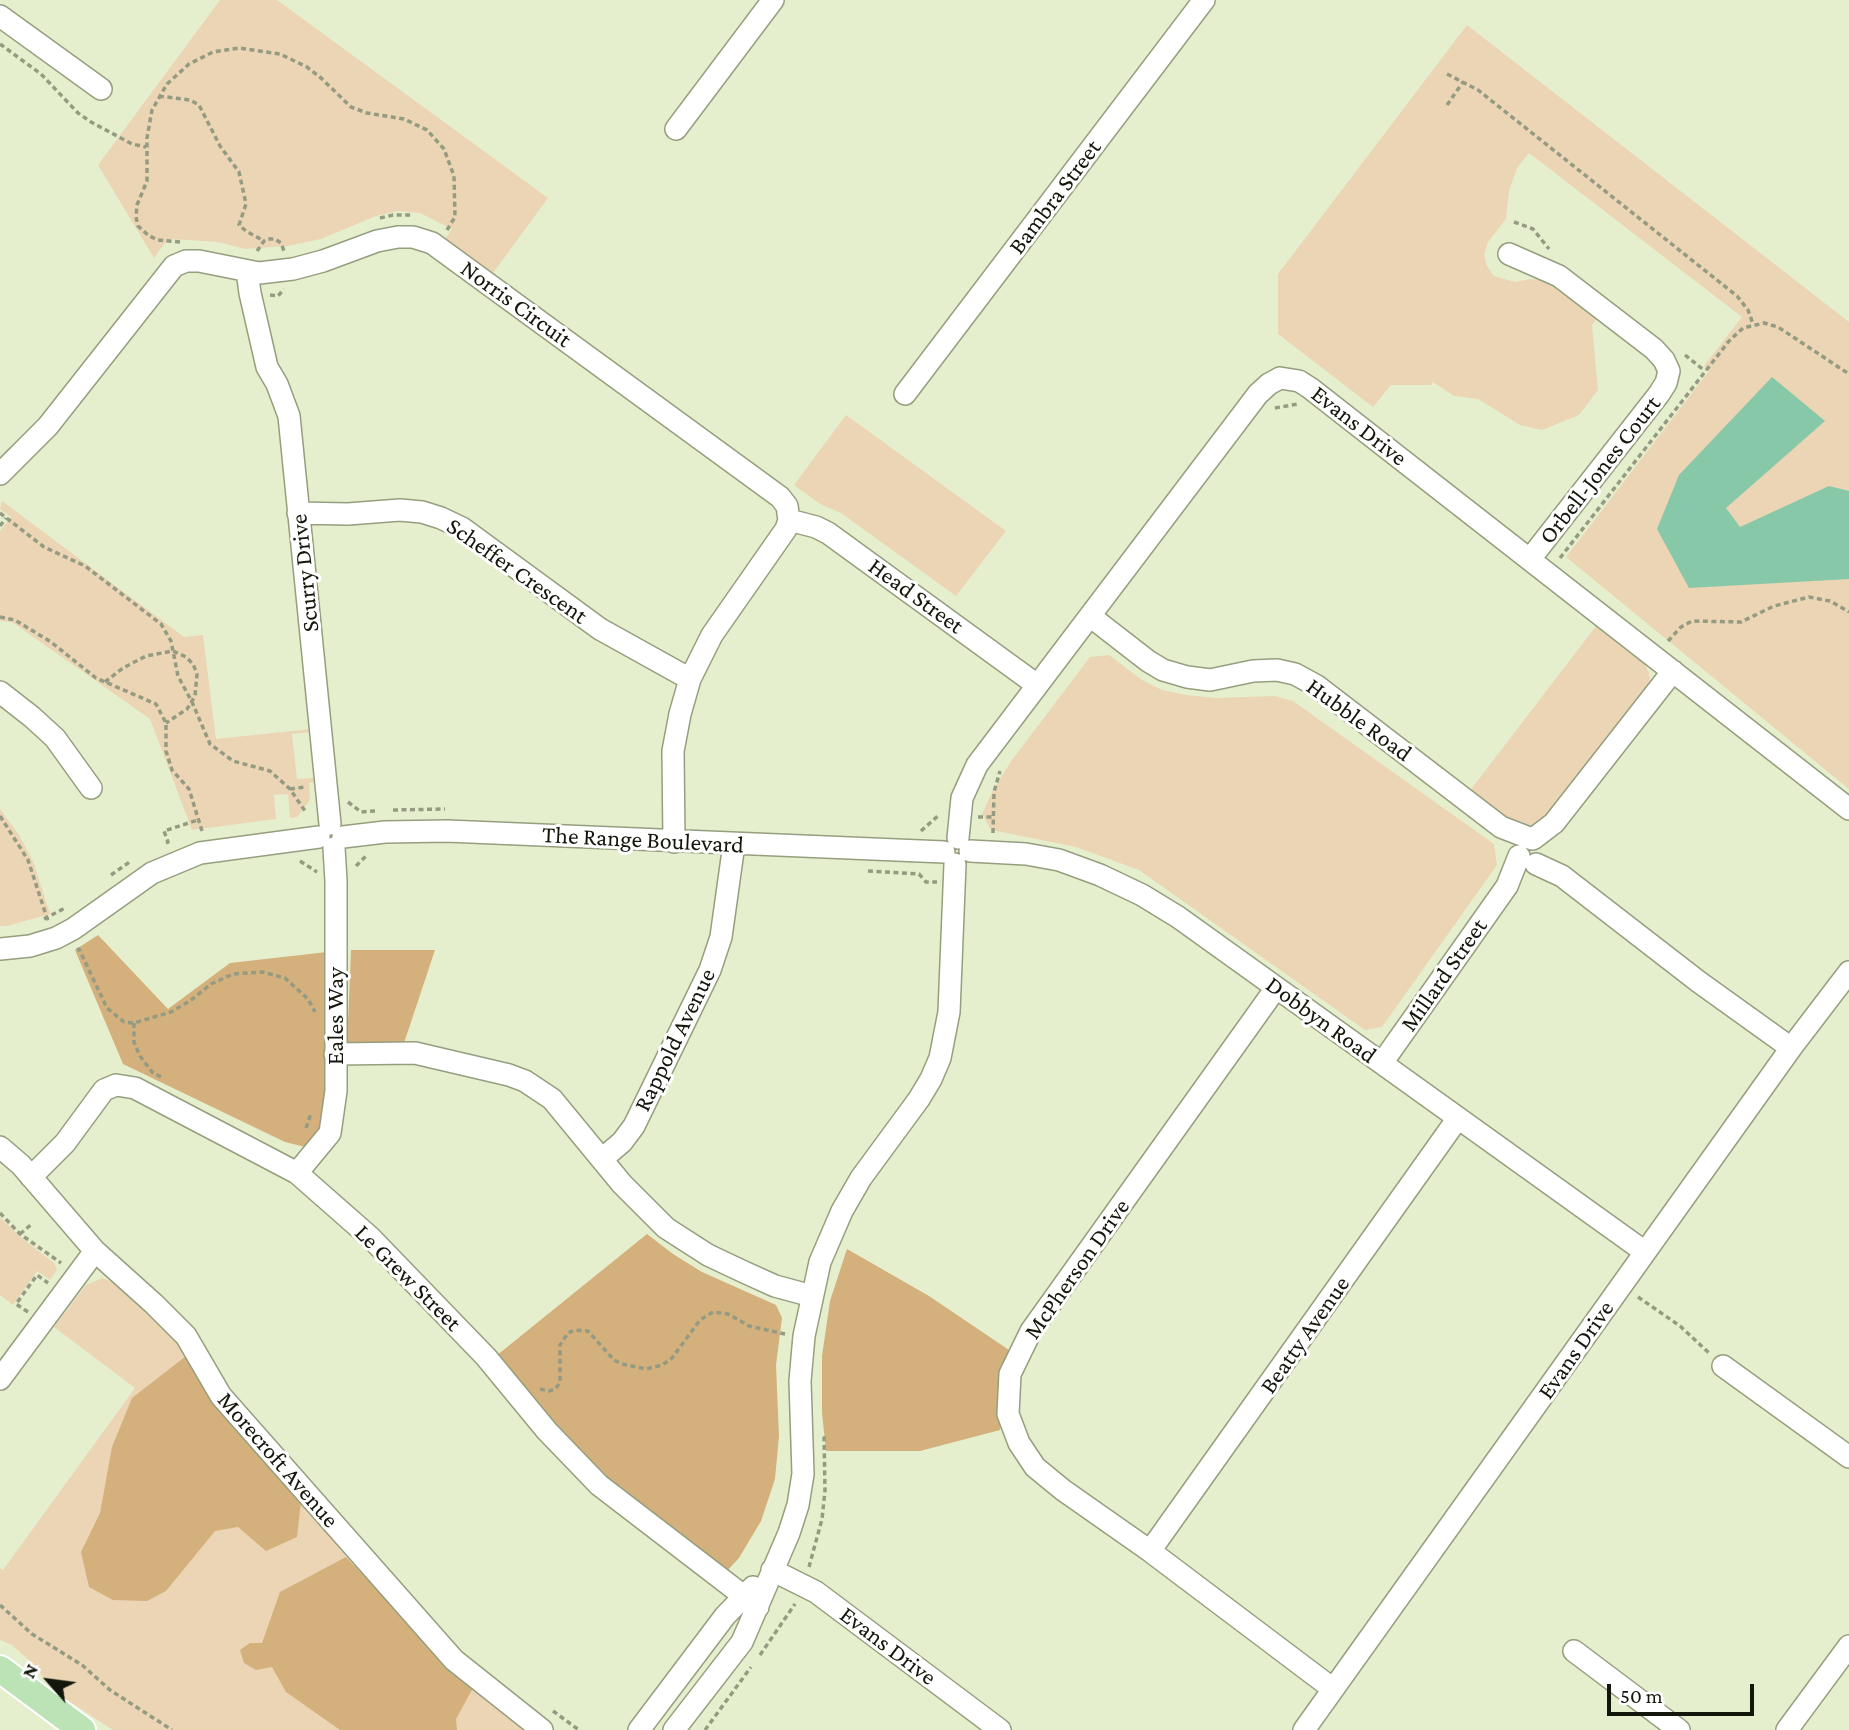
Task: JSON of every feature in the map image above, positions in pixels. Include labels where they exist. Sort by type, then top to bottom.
[{"type":"main road","points":[[0,1669],[82,1730]]},
{"type":"street","points":[[676,129],[773,0]]},
{"type":"street","name":"Bambra Street","points":[[905,394],[1204,0]]},
{"type":"street","points":[[0,16],[101,89]]},
{"type":"street","name":"Norris Circuit","points":[[0,474],[48,426],[174,266],[186,261],[199,261],[254,268],[303,267],[377,241],[398,237],[442,238],[780,497],[787,506],[789,520]]},
{"type":"street","name":"Orbell-Jones Court","points":[[1508,254],[1559,276],[1654,349],[1669,371],[1659,394],[1537,565]]},
{"type":"street","name":"Scurry Drive","points":[[254,268],[250,293],[267,367],[277,384],[289,416],[319,785],[331,837]]},
{"type":"street","name":"Evans Drive","points":[[956,857],[962,798],[977,765],[1258,394],[1280,378],[1299,381],[1310,388],[1849,809]]},
{"type":"street","name":"Scheffer Crescent","points":[[299,520],[400,510],[422,512],[442,518],[462,528],[600,629],[693,673]]},
{"type":"street","points":[[668,841],[675,805],[671,778],[673,751],[680,714],[693,673],[712,635],[781,536],[789,520]]},
{"type":"street","name":"Head Street","points":[[789,520],[828,533],[1037,685]]},
{"type":"street","name":"Hubble Road","points":[[1090,616],[1163,670],[1210,680],[1277,670],[1295,674],[1317,686],[1699,982],[1791,1048]]},
{"type":"street","name":"Millard Street","points":[[1382,1063],[1507,886],[1673,671]]},
{"type":"street","points":[[0,692],[55,738],[91,788]]},
{"type":"street","name":"The Range Boulevard","points":[[0,949],[30,946],[55,938],[73,929],[132,885],[200,853],[331,837],[425,831],[956,857]]},
{"type":"street","name":"Eales Way","points":[[302,1167],[330,1133],[336,1091],[337,881],[331,837]]},
{"type":"street","name":"Rappold Avenue","points":[[602,1159],[622,1142],[634,1126],[710,970],[721,937],[724,909],[718,864],[726,844]]},
{"type":"street","name":"Dobbyn Road","points":[[956,857],[992,851],[1059,860],[1100,875],[1142,895],[1178,917],[1645,1252]]},
{"type":"street","points":[[674,1730],[742,1642],[751,1601],[772,1570],[789,1533],[798,1505],[803,1474],[800,1381],[804,1336],[820,1262],[842,1211],[861,1178],[919,1099],[940,1058],[949,1012],[956,857]]},
{"type":"street","name":"Evans Drive","points":[[1304,1730],[1791,1048],[1849,972]]},
{"type":"street","name":"McPherson Drive","points":[[1276,988],[1031,1331],[1010,1374],[1008,1414],[1019,1443],[1035,1467],[1333,1689]]},
{"type":"street","points":[[335,1054],[415,1053],[525,1081],[552,1099],[637,1200],[685,1241],[720,1261],[775,1286],[812,1296]]},
{"type":"street","name":"Le Grew Street","points":[[31,1177],[65,1143],[104,1090],[116,1085],[135,1088],[302,1167],[486,1356],[547,1431],[599,1485],[751,1601]]},
{"type":"street","name":"Beatty Avenue","points":[[1150,1551],[1458,1118]]},
{"type":"street","name":"Morecroft Avenue","points":[[0,1147],[31,1177],[95,1251],[186,1336],[221,1396],[454,1660],[542,1730]]},
{"type":"street","points":[[0,1379],[95,1251]]},
{"type":"street","points":[[1723,1366],[1849,1457]]},
{"type":"street","name":"Evans Drive","points":[[772,1570],[804,1584],[1000,1730]]},
{"type":"street","points":[[639,1730],[724,1616],[751,1601]]},
{"type":"street","points":[[1787,1730],[1849,1646]]},
{"type":"street","points":[[1574,1651],[1679,1730]]},
{"type":"path","points":[[0,44],[41,74],[78,113],[132,144],[146,147]]},
{"type":"path","points":[[184,242],[157,240],[138,226],[137,205],[147,181],[148,126],[159,96],[177,73],[200,57],[239,48],[280,54],[307,67],[351,107],[367,113],[404,119],[417,124],[436,139],[450,162],[455,184],[455,217],[442,238]]},
{"type":"path","points":[[1447,74],[1478,90],[1737,296],[1748,310],[1753,324]]},
{"type":"path","points":[[1447,105],[1463,82]]},
{"type":"path","points":[[159,96],[190,100],[199,105],[220,146],[239,172],[246,204],[239,225],[264,241],[275,239],[281,243],[284,251],[274,252]]},
{"type":"path","points":[[377,219],[408,214],[422,217]]},
{"type":"path","points":[[442,238],[454,234]]},
{"type":"path","points":[[254,268],[264,241]]},
{"type":"path","points":[[254,268],[265,252]]},
{"type":"path","points":[[254,268],[278,296],[287,286]]},
{"type":"path","points":[[1537,565],[1560,558],[1736,333],[1753,324],[1764,323],[1784,330],[1814,353],[1849,374]]},
{"type":"path","points":[[1268,418],[1276,407],[1300,404]]},
{"type":"path","points":[[0,513],[44,547],[85,566],[156,620],[168,632],[178,676],[204,732],[218,752],[233,761],[270,771],[289,789],[305,811]]},
{"type":"path","points":[[0,526],[6,518]]},
{"type":"path","points":[[1668,641],[1681,627],[1692,621],[1741,622],[1774,606],[1809,597],[1830,601],[1849,612]]},
{"type":"path","points":[[0,617],[15,620],[51,642],[105,682],[154,702],[166,723],[166,751],[172,770],[189,789],[202,831]]},
{"type":"path","points":[[105,682],[137,660],[173,651],[186,657],[193,664],[197,686],[192,702],[179,716],[166,723]]},
{"type":"path","points":[[992,851],[996,779],[1005,762]]},
{"type":"path","points":[[289,789],[342,781],[343,799],[361,812],[374,811]]},
{"type":"path","points":[[299,819],[313,801],[319,785]]},
{"type":"path","points":[[388,810],[457,809]]},
{"type":"path","points":[[910,830],[922,831],[939,815],[993,817]]},
{"type":"path","points":[[0,816],[28,860],[46,918],[64,956],[85,945]]},
{"type":"path","points":[[156,848],[168,842],[164,831],[198,820]]},
{"type":"path","points":[[193,833],[209,830]]},
{"type":"path","points":[[292,862],[303,861],[321,875],[322,883],[351,879],[352,872],[365,855],[377,854]]},
{"type":"path","points":[[857,871],[919,874],[926,882],[956,857]]},
{"type":"path","points":[[109,877],[136,858]]},
{"type":"path","points":[[34,922],[74,902]]},
{"type":"path","points":[[79,948],[107,1008],[124,1022],[134,1023],[171,1012],[211,984],[233,974],[262,972],[285,978],[309,999],[318,1018]]},
{"type":"path","points":[[134,1023],[134,1042],[140,1056],[152,1072],[162,1077],[153,1097]]},
{"type":"path","points":[[302,1167],[301,1140],[313,1108]]},
{"type":"path","points":[[0,1213],[20,1234],[64,1265],[69,1253],[66,1240],[77,1231]]},
{"type":"path","points":[[20,1234],[33,1223]]},
{"type":"path","points":[[22,1322],[29,1312],[16,1304],[37,1275],[50,1284]]},
{"type":"path","points":[[1621,1286],[1680,1326],[1723,1366]]},
{"type":"path","points":[[537,1388],[549,1391],[560,1383],[560,1345],[568,1333],[574,1330],[588,1331],[614,1360],[646,1368],[662,1365],[673,1358],[700,1320],[713,1312],[721,1312],[749,1326],[804,1336]]},
{"type":"path","points":[[705,1730],[786,1618],[804,1584],[822,1519],[826,1459],[823,1429]]},
{"type":"path","points":[[0,1605],[33,1634],[82,1665],[110,1690],[173,1730]]},
{"type":"path","points":[[548,1707],[579,1730]]},
{"type":"shaded area","points":[[220,0],[277,0],[548,198],[493,273],[445,239],[452,229],[420,213],[398,211],[376,216],[321,239],[287,246],[245,249],[218,242],[171,239],[154,258],[98,165]]},
{"type":"shaded area","points":[[1467,25],[1849,322],[1849,789],[1566,557],[1709,371],[1704,366],[1742,317],[1529,153],[1517,168],[1509,191],[1506,219],[1488,242],[1484,254],[1487,266],[1494,276],[1515,282],[1545,280],[1598,317],[1592,325],[1598,390],[1579,415],[1542,430],[1520,425],[1478,399],[1454,396],[1433,382],[1431,385],[1391,385],[1373,407],[1278,334],[1278,274]]},
{"type":"shaded area","points":[[1772,377],[1825,421],[1726,508],[1740,527],[1829,486],[1849,491],[1849,579],[1689,588],[1657,529],[1679,475]]},
{"type":"shaded area","points":[[846,415],[1006,531],[956,596],[841,513],[820,504],[794,485]]},
{"type":"shaded area","points":[[2,501],[184,637],[203,635],[216,739],[311,729],[311,732],[292,734],[297,779],[316,778],[316,782],[309,783],[310,800],[297,817],[290,818],[288,794],[274,795],[276,819],[192,830],[150,719],[12,622],[0,621],[0,531],[11,517],[0,509]]},
{"type":"shaded area","points":[[1596,626],[1644,663],[1650,682],[1646,691],[1545,823],[1528,829],[1513,825],[1469,792]]},
{"type":"shaded area","points":[[1109,655],[1142,680],[1162,690],[1215,698],[1275,696],[1293,701],[1494,844],[1497,865],[1382,1027],[1365,1030],[1139,870],[1076,847],[991,830],[982,814],[1012,760],[1090,657]]},
{"type":"shaded area","points":[[0,809],[19,835],[33,861],[50,914],[7,926],[0,926]]},
{"type":"shaded area","points":[[98,935],[168,1009],[230,963],[327,952],[328,1115],[320,1136],[305,1147],[285,1142],[123,1064],[75,950]]},
{"type":"shaded area","points":[[351,950],[435,950],[404,1043],[347,1045]]},
{"type":"shaded area","points":[[0,1217],[54,1263],[57,1270],[50,1280],[37,1271],[13,1305],[0,1295]]},
{"type":"shaded area","points":[[647,1234],[702,1272],[776,1305],[782,1318],[776,1365],[779,1436],[775,1479],[761,1521],[739,1558],[726,1572],[600,1476],[551,1423],[496,1356]]},
{"type":"shaded area","points":[[847,1249],[929,1296],[1009,1350],[1000,1430],[920,1451],[826,1451],[822,1413],[822,1356],[830,1301]]},
{"type":"shaded area","points":[[103,1278],[114,1283],[154,1317],[190,1353],[250,1438],[365,1580],[533,1730],[113,1730],[55,1692],[33,1664],[12,1645],[0,1640],[0,1568],[3,1570],[135,1388],[54,1327],[86,1285]]},
{"type":"shaded area","points":[[190,1353],[301,1501],[297,1537],[266,1551],[238,1527],[215,1531],[166,1591],[147,1601],[113,1600],[89,1587],[81,1552],[100,1513],[112,1447],[132,1398]]},
{"type":"shaded area","points":[[346,1557],[473,1688],[456,1719],[457,1730],[340,1730],[286,1692],[272,1667],[256,1670],[244,1663],[240,1650],[250,1643],[262,1643],[280,1592]]}]
